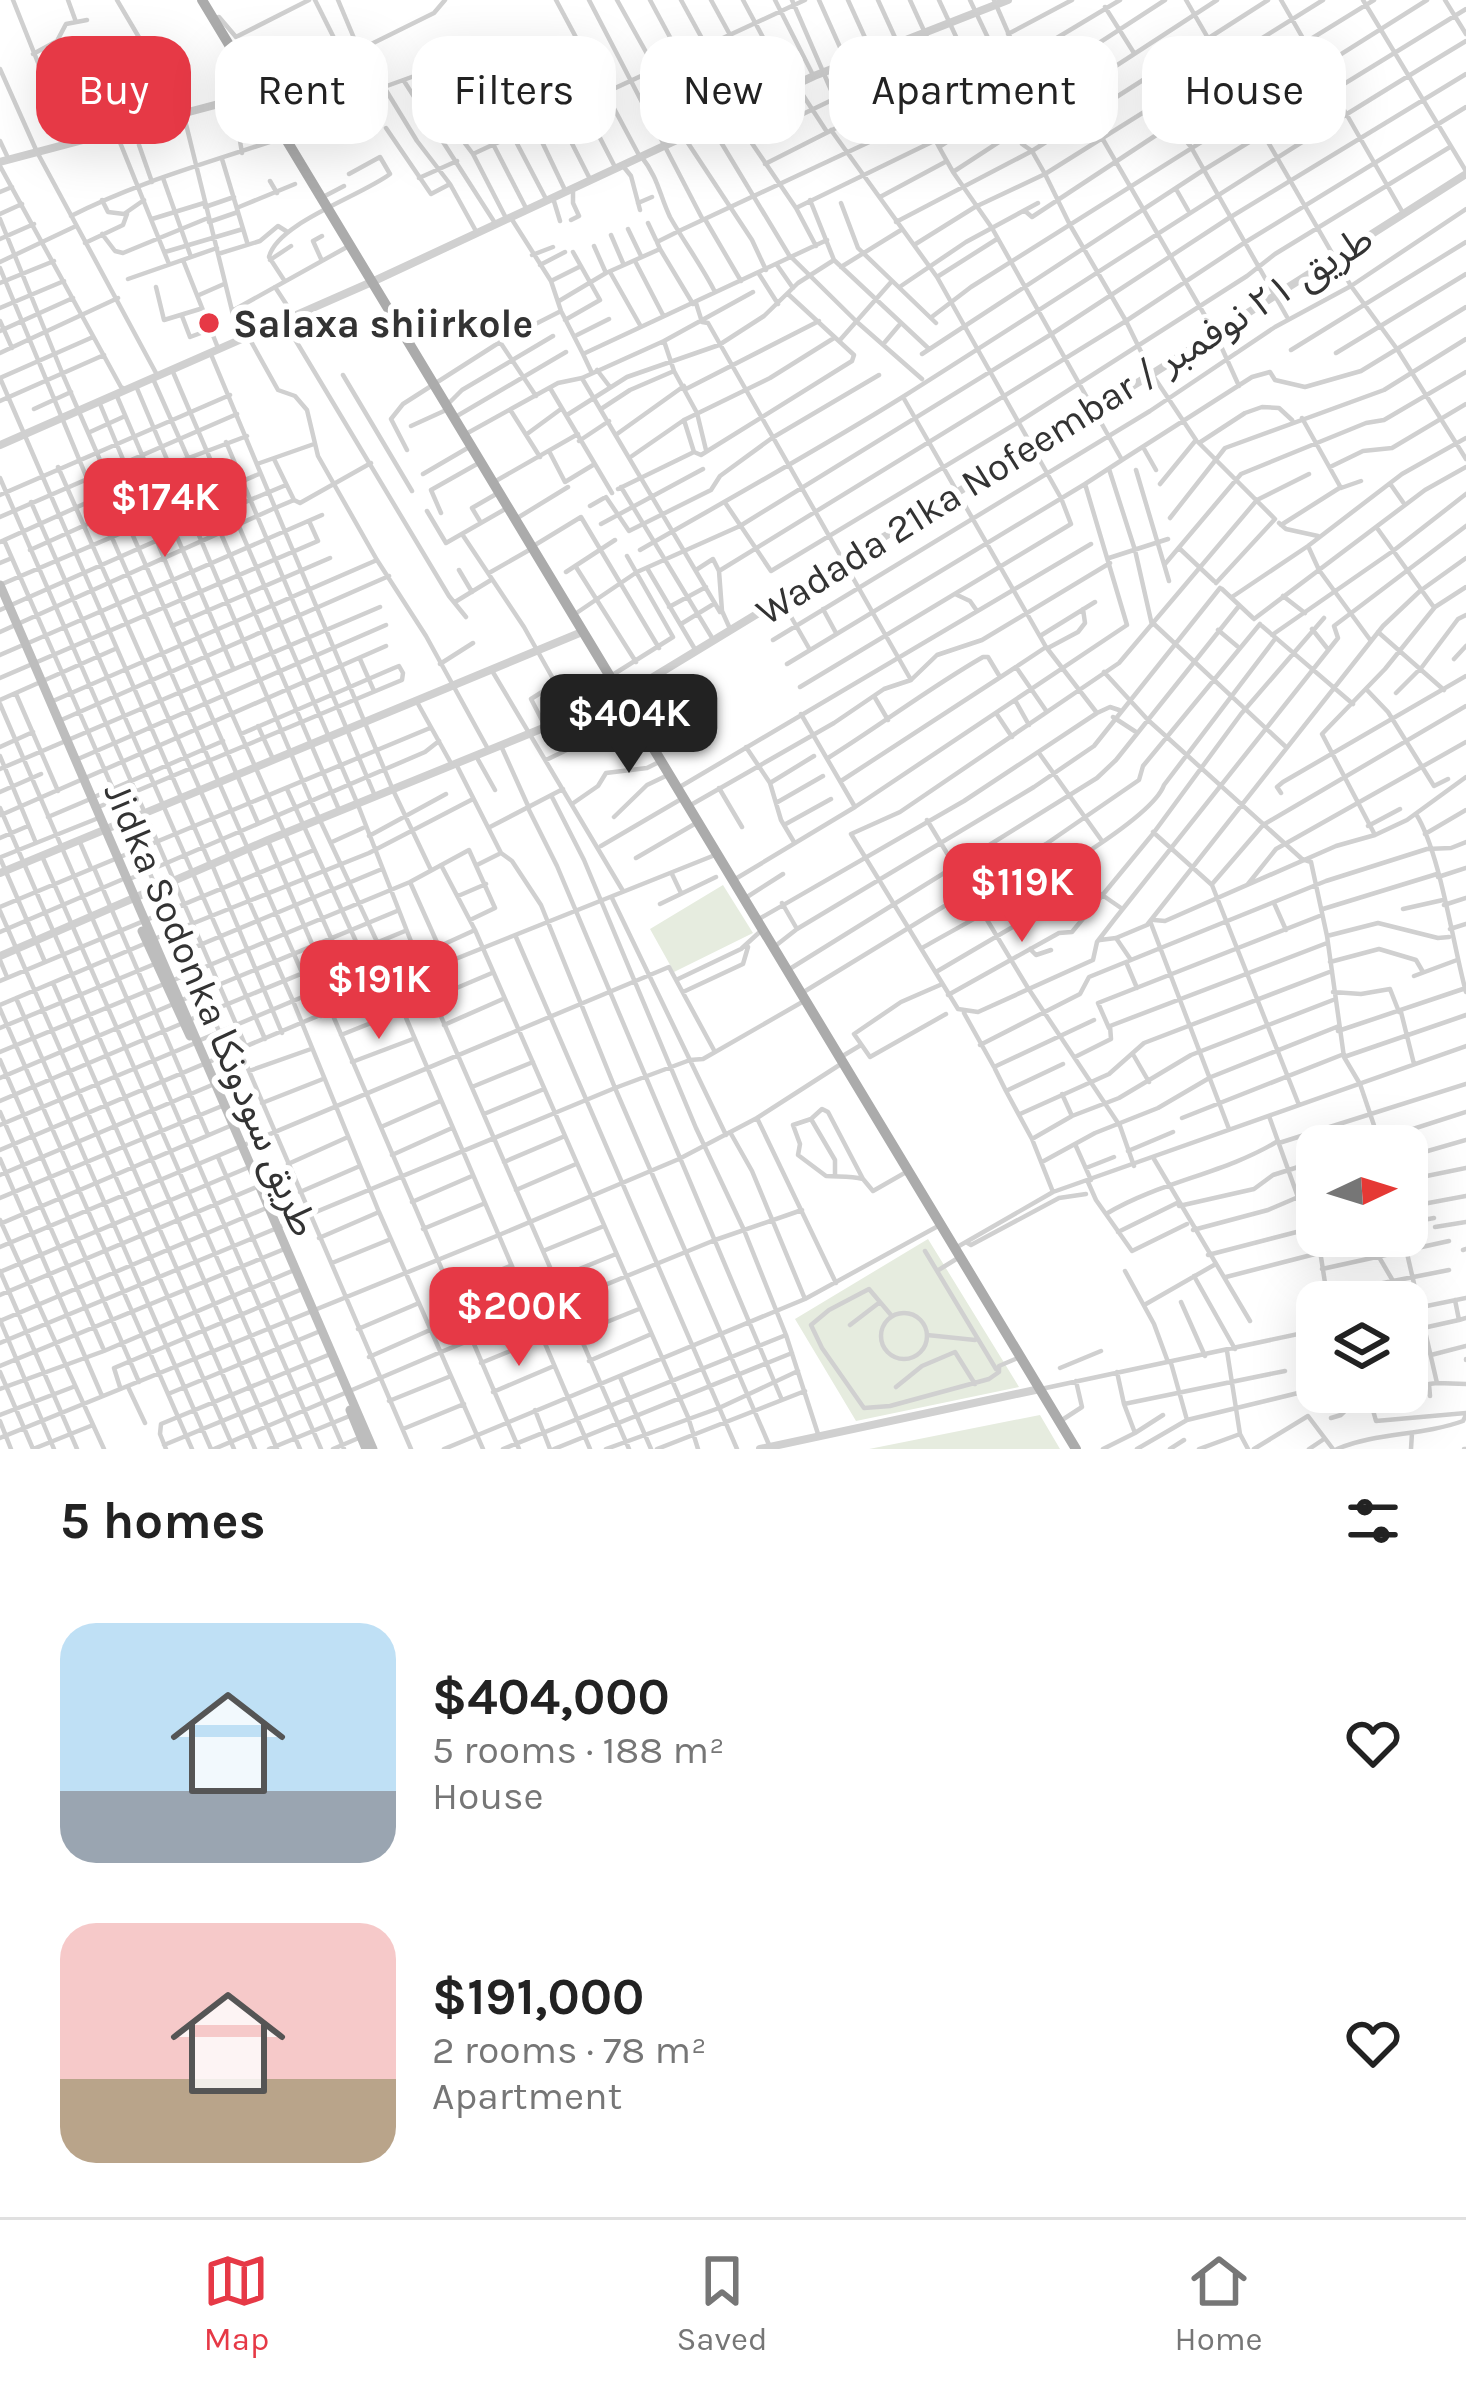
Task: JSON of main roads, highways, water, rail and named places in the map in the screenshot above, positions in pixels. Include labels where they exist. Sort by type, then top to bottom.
[{"type":"main road","points":[[202,0],[940,1225],[960,1249],[1076,1449]]},
{"type":"main road","name":"Jidka Sodonka طريق سودونكا","points":[[0,585],[4,608]]},
{"type":"main road","name":"Jidka Sodonka طريق سودونكا","points":[[0,595],[369,1449]]},
{"type":"main road","name":"Jidka Sodonka طريق سودونكا","points":[[49,703],[82,781]]},
{"type":"main road","name":"Jidka Sodonka طريق سودونكا","points":[[205,1062],[363,1435]]},
{"type":"place","name":"Salaxa shiirkole","points":[[209,323]]}]
